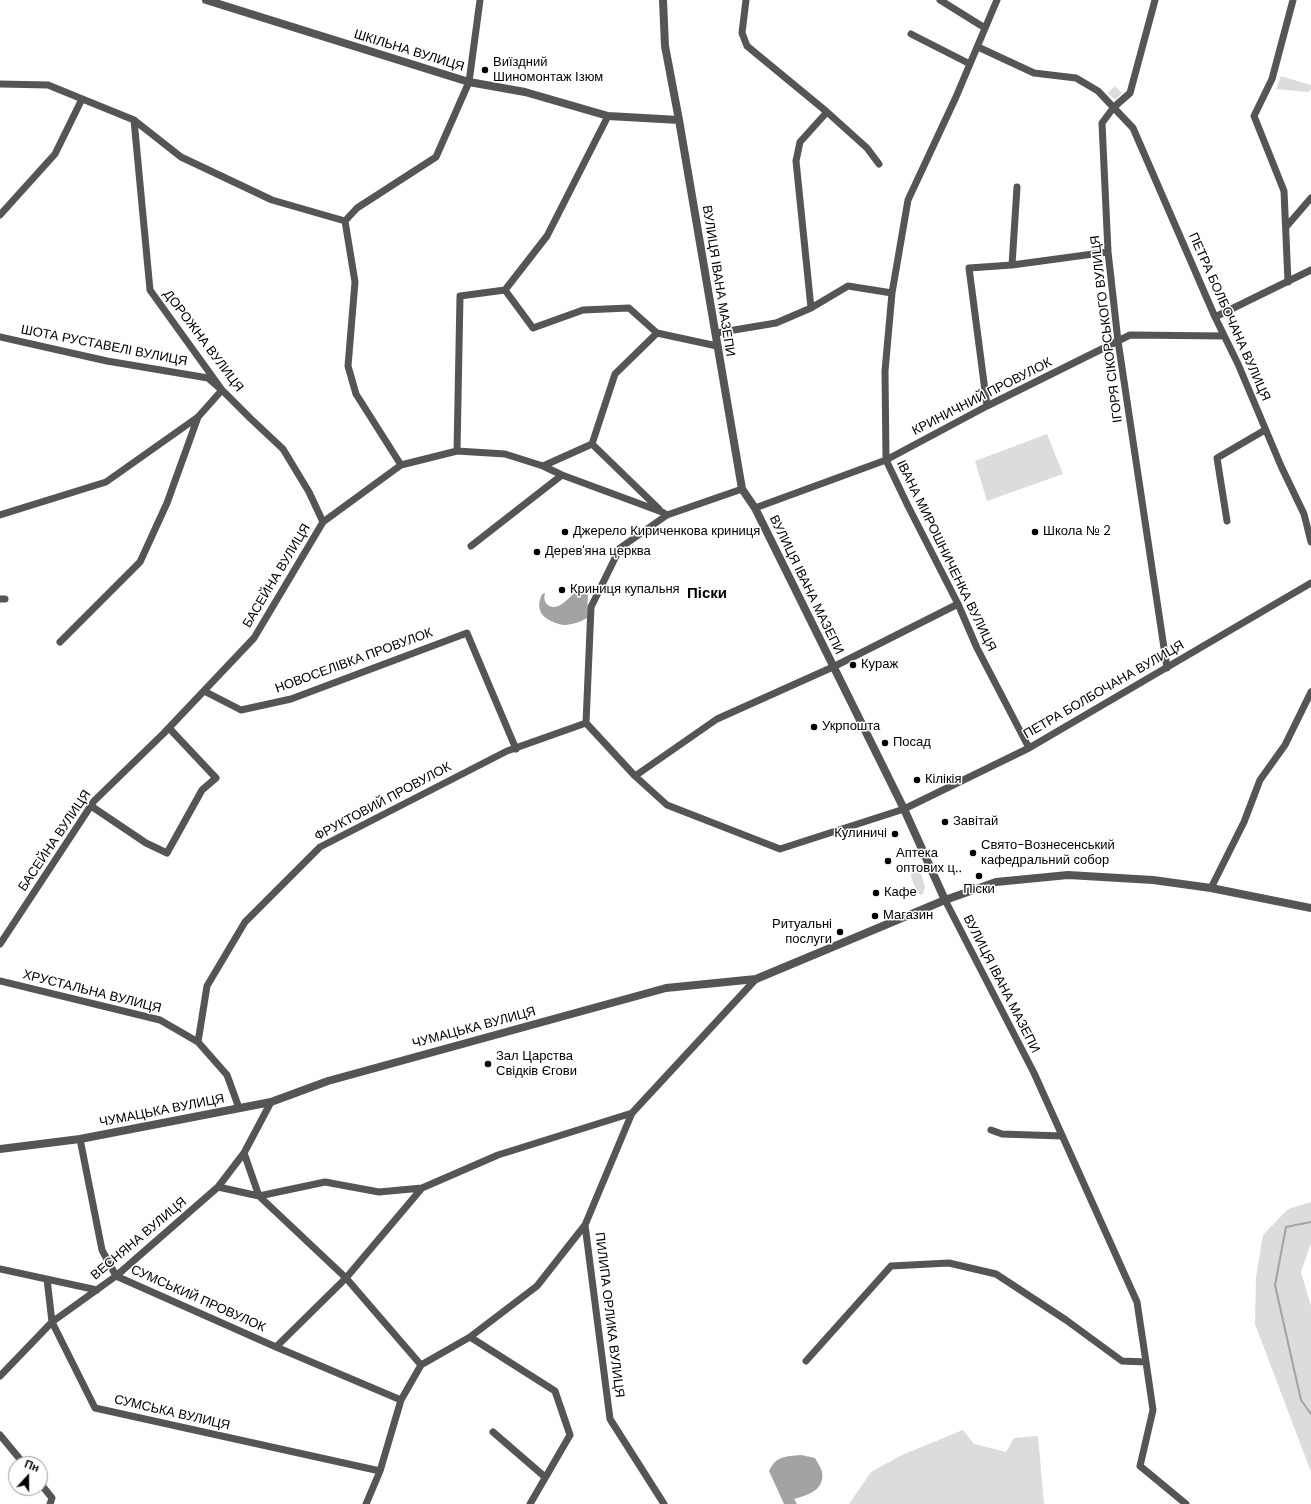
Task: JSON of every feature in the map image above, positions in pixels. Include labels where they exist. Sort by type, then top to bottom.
[{"type":"street","name":"ШКІЛЬНА ВУЛИЦЯ","points":[[206,0],[469,82],[525,92],[608,116],[679,120]]},
{"type":"street","points":[[345,221],[357,208],[436,157],[469,82],[480,0]]},
{"type":"street","name":"ВУЛИЦЯ ІВАНА МАЗЕПИ","points":[[663,0],[664,46],[679,120],[742,489],[755,508],[904,809],[945,900],[1034,1073],[1137,1302],[1153,1410],[1140,1466],[1186,1504]]},
{"type":"street","points":[[746,0],[742,33],[747,46],[827,112],[867,148],[879,164]]},
{"type":"street","points":[[940,0],[985,28]]},
{"type":"street","name":"ІВАНА МИРОШНИЧЕНКА ВУЛИЦЯ","points":[[997,0],[978,47],[908,200],[892,293],[885,371],[886,460],[958,604],[976,648],[1029,748]]},
{"type":"street","name":"ІГОРЯ СІКОРСЬКОГО ВУЛИЦЯ","points":[[1156,0],[1130,93],[1114,107],[1102,123],[1108,252],[1118,341],[1167,668]]},
{"type":"street","points":[[1288,282],[1284,191],[1254,116],[1272,79],[1293,0]]},
{"type":"street","points":[[911,34],[970,64]]},
{"type":"street","name":"ПЕТРА БОЛБОЧАНА ВУЛИЦЯ","points":[[978,47],[1034,73],[1076,78],[1098,91],[1133,128],[1281,466],[1308,513],[1311,542]]},
{"type":"street","points":[[0,84],[48,85],[134,120],[181,157],[272,200],[345,221]]},
{"type":"street","points":[[0,215],[55,154],[82,99]]},
{"type":"street","points":[[811,308],[796,161],[800,142],[827,112]]},
{"type":"street","points":[[457,451],[460,296],[505,290],[547,236],[608,116]]},
{"type":"street","name":"ДОРОЖНА ВУЛИЦЯ","points":[[134,120],[150,290],[222,390],[283,448],[310,492],[322,522]]},
{"type":"street","points":[[1012,265],[1017,187]]},
{"type":"street","points":[[1286,227],[1311,198]]},
{"type":"street","points":[[345,221],[355,282],[348,366],[356,394],[400,465]]},
{"type":"street","points":[[987,406],[968,268],[1012,265],[1108,252]]},
{"type":"street","points":[[1215,317],[1311,270]]},
{"type":"street","points":[[716,333],[776,323],[811,308],[848,286],[892,293]]},
{"type":"street","points":[[505,290],[533,328],[583,310],[629,308],[657,333],[717,346]]},
{"type":"street","points":[[543,466],[592,444],[615,374],[657,333]]},
{"type":"street","name":"КРИНИЧНИЙ ПРОВУЛОК","points":[[755,508],[886,460],[987,406],[1130,335],[1224,336]]},
{"type":"street","name":"ШОТА РУСТАВЕЛІ ВУЛИЦЯ","points":[[0,337],[107,361],[208,378],[222,390]]},
{"type":"street","points":[[0,516],[106,482],[198,417],[222,390]]},
{"type":"street","points":[[60,642],[140,562],[167,503],[198,417]]},
{"type":"street","points":[[1227,521],[1217,458],[1265,430]]},
{"type":"street","points":[[592,444],[664,514]]},
{"type":"street","name":"БАСЕЙНА ВУЛИЦЯ","points":[[0,944],[94,801],[169,728],[254,638],[322,522],[400,465],[457,451],[505,454],[543,466],[562,476],[664,514]]},
{"type":"street","points":[[471,546],[562,476]]},
{"type":"street","points":[[586,724],[590,607],[620,548],[664,514],[742,489]]},
{"type":"street","name":"ПЕТРА БОЛБОЧАНА ВУЛИЦЯ","points":[[586,724],[634,776],[667,806],[780,849],[904,809],[1029,748],[1311,583]]},
{"type":"street","points":[[634,776],[717,719],[833,667],[958,604]]},
{"type":"street","name":"НОВОСЕЛІВКА ПРОВУЛОК","points":[[204,691],[241,710],[291,698],[467,633],[516,749]]},
{"type":"street","points":[[1211,888],[1244,822],[1260,780],[1285,744],[1311,692]]},
{"type":"street","name":"ФРУКТОВИЙ ПРОВУЛОК","points":[[198,1042],[207,986],[246,922],[320,847],[507,751],[586,724]]},
{"type":"street","points":[[91,806],[146,843],[167,853],[202,790],[216,778],[169,728]]},
{"type":"street","name":"ЧУМАЦЬКА ВУЛИЦЯ","points":[[0,1149],[80,1140],[271,1102],[328,1081],[666,988],[756,979],[945,900],[996,882],[1068,875],[1152,880],[1211,888],[1311,908]]},
{"type":"street","name":"ПИЛИПА ОРЛИКА ВУЛИЦЯ","points":[[664,1504],[610,1419],[585,1225],[632,1113],[756,979]]},
{"type":"street","name":"ХРУСТАЛЬНА ВУЛИЦЯ","points":[[0,981],[160,1020],[198,1042],[227,1074],[239,1108]]},
{"type":"street","name":"ВЕСНЯНА ВУЛИЦЯ","points":[[0,1376],[52,1322],[116,1276],[218,1187],[244,1153],[271,1102]]},
{"type":"street","points":[[218,1187],[259,1196],[325,1182],[379,1192],[422,1188],[498,1155],[632,1113]]},
{"type":"street","points":[[991,1130],[1002,1134],[1062,1136]]},
{"type":"street","name":"СУМСЬКИЙ ПРОВУЛОК","points":[[80,1140],[102,1250],[116,1276],[276,1347],[401,1400]]},
{"type":"street","points":[[244,1153],[259,1196],[346,1278],[421,1365]]},
{"type":"street","points":[[276,1347],[346,1278],[422,1188]]},
{"type":"street","points":[[366,1504],[380,1471],[401,1400],[421,1365],[470,1337],[537,1286],[585,1225]]},
{"type":"street","points":[[806,1361],[891,1266],[949,1263],[996,1274],[1066,1320],[1122,1361],[1146,1362]]},
{"type":"street","points":[[0,1269],[97,1290]]},
{"type":"street","name":"СУМСЬКА ВУЛИЦЯ","points":[[47,1279],[52,1322],[95,1408],[380,1471]]},
{"type":"street","points":[[470,1337],[555,1391],[570,1434],[530,1504]]},
{"type":"street","points":[[493,1432],[546,1477]]},
{"type":"street","points":[[0,1435],[17,1456]]},
{"type":"street","points":[[48,1493],[52,1498],[50,1504]]},
{"type":"shaded area","points":[[1281,76],[1311,85],[1311,89],[1308,92],[1276,89]]},
{"type":"shaded area","points":[[1115,86],[1122,93],[1115,100],[1108,93]]},
{"type":"shaded area","points":[[1047,434],[1063,474],[987,501],[975,461]]},
{"type":"shaded area","points":[[578,590],[582,590],[588,595],[587,618],[579,622],[563,625],[547,619],[541,613],[539,604],[542,594],[545,593],[544,597],[548,605],[556,607]]},
{"type":"shaded area","points":[[916,865],[919,867],[925,887],[923,894],[921,895],[914,886],[911,874],[912,867]]},
{"type":"shaded area","points":[[1311,1202],[1311,1243],[1301,1272],[1311,1306],[1311,1472],[1255,1324],[1256,1277],[1263,1235],[1288,1209]]},
{"type":"shaded area","points":[[963,1430],[974,1444],[1006,1452],[1014,1438],[1038,1436],[1044,1504],[849,1504],[871,1472],[902,1455]]},
{"type":"shaded area","points":[[801,1455],[815,1458],[822,1472],[821,1483],[814,1491],[805,1496],[794,1499],[797,1504],[784,1504],[769,1471],[778,1459]]},
{"type":"waterway","points":[[1311,1222],[1286,1227],[1275,1285],[1301,1400],[1311,1414]]},
{"type":"place","name":"Виїздний Шиномонтаж Ізюм","points":[[485,70]]},
{"type":"place","name":"Джерело Кириченкова криниця","points":[[565,532]]},
{"type":"place","name":"Школа № 2","points":[[1035,532]]},
{"type":"place","name":"Дерев'яна церква","points":[[537,552]]},
{"type":"place","name":"Криниця купальня","points":[[562,590]]},
{"type":"place","name":"Кураж","points":[[853,665]]},
{"type":"place","name":"Укрпошта","points":[[814,727]]},
{"type":"place","name":"Посад","points":[[885,743]]},
{"type":"place","name":"Кілікія","points":[[917,780]]},
{"type":"place","name":"Завітай","points":[[945,822]]},
{"type":"place","name":"Кулиничі","points":[[895,834]]},
{"type":"place","name":"Свято-Вознесенський кафедральний собор","points":[[973,853]]},
{"type":"place","name":"Аптека оптових ц‥","points":[[888,861]]},
{"type":"place","name":"Піски","points":[[979,876]]},
{"type":"place","name":"Кафе","points":[[876,893]]},
{"type":"place","name":"Магазин","points":[[875,916]]},
{"type":"place","name":"Ритуальні послуги","points":[[840,932]]},
{"type":"place","name":"Зал Царства Свідків Єгови","points":[[488,1064]]},
{"type":"district","name":"Піски","points":[[707,594]]}]
